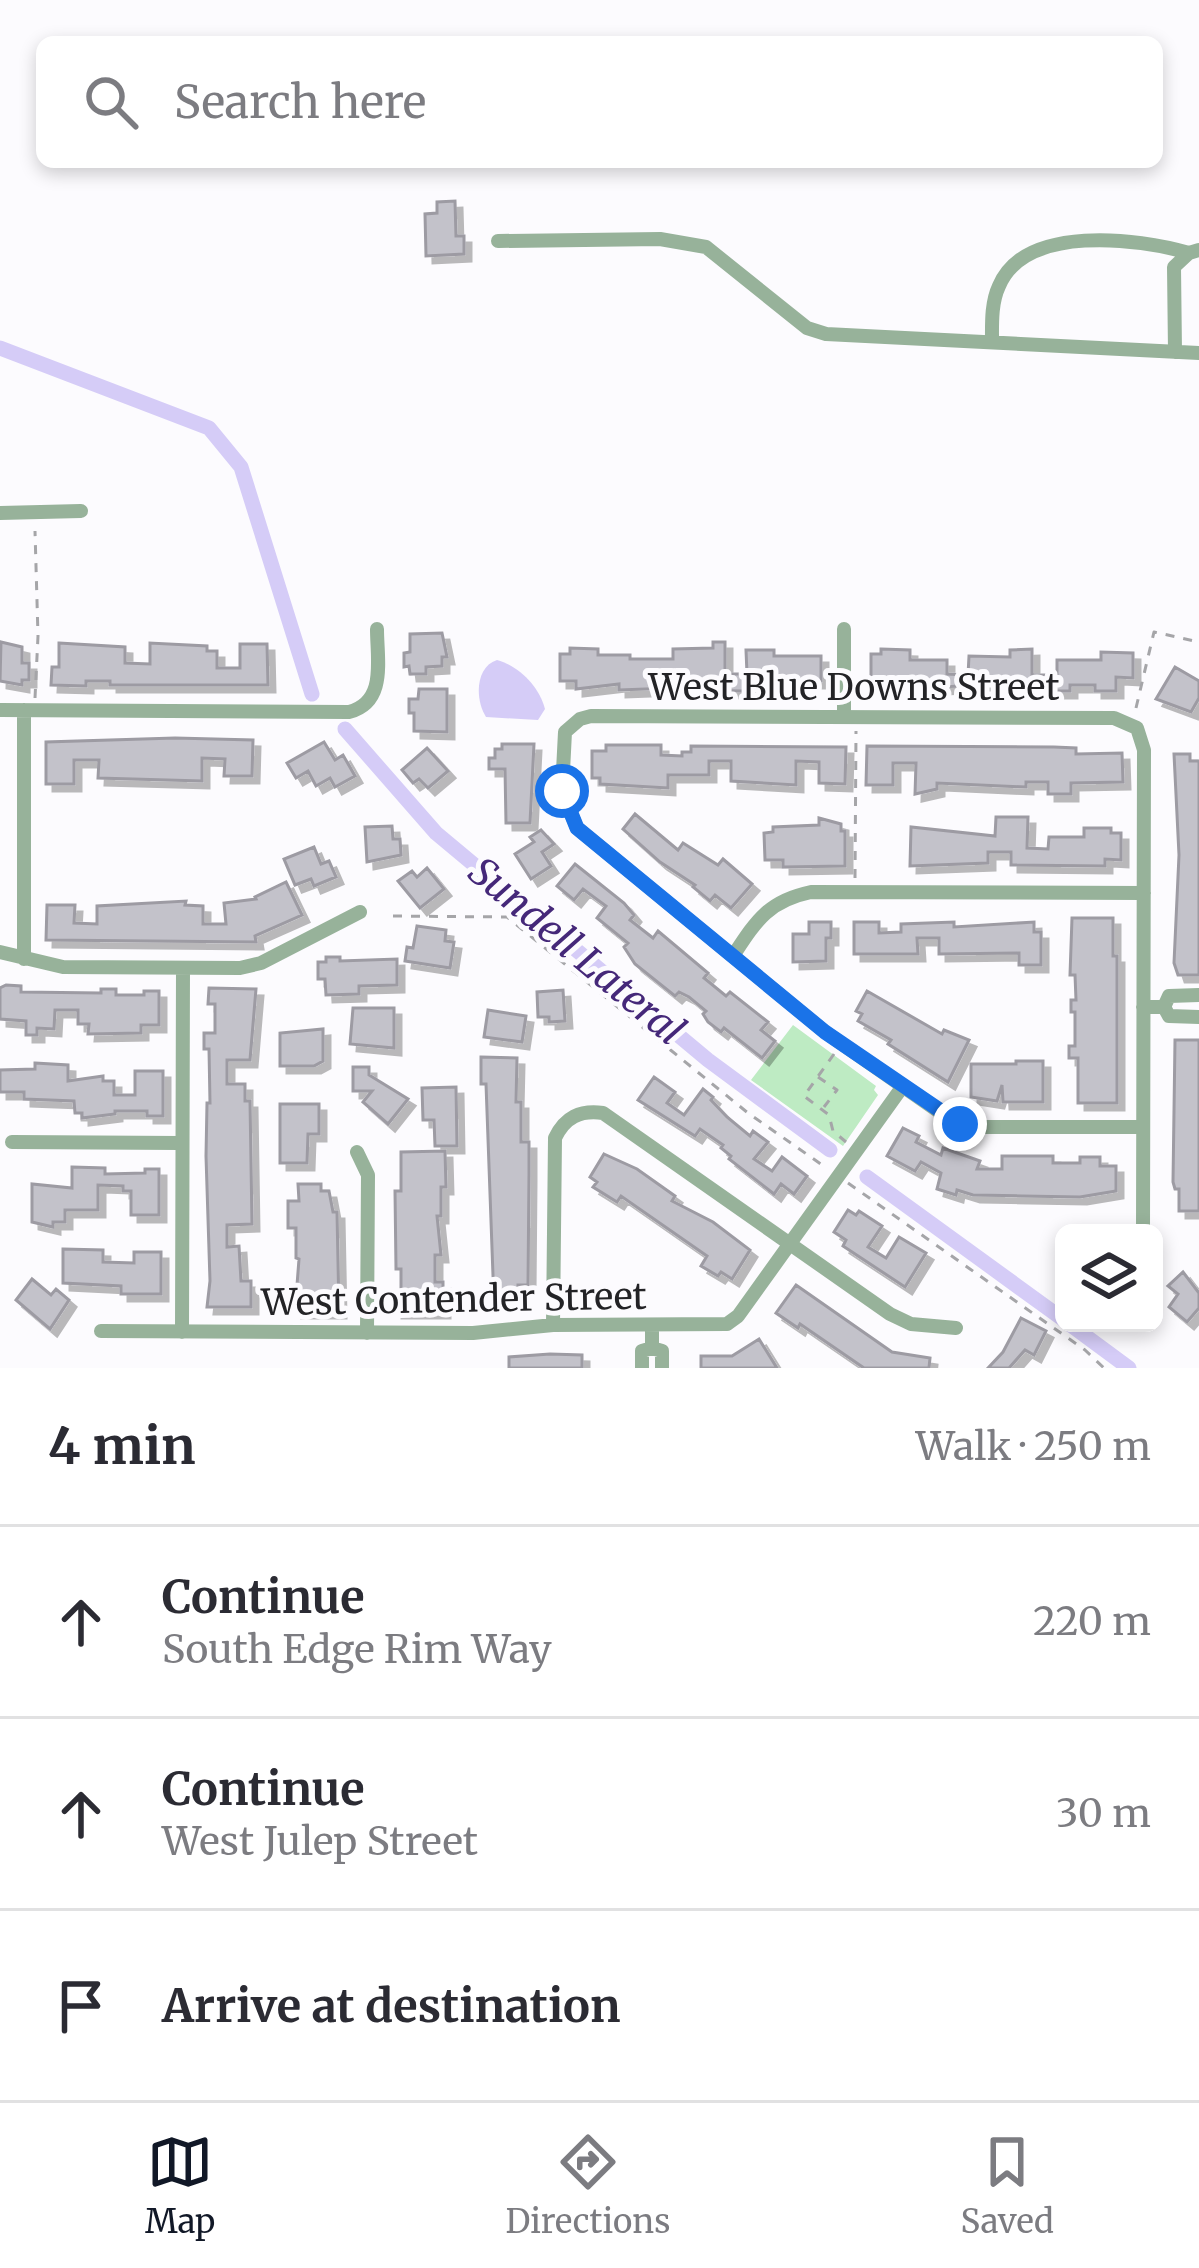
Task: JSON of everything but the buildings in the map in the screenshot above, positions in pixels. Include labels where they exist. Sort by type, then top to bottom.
[{"type":"street","points":[[498,241],[660,238],[690,242],[706,247],[807,328],[826,334],[1199,353]]},
{"type":"street","points":[[992,342],[998,287],[1011,265],[1054,244],[1104,238],[1194,251]]},
{"type":"street","points":[[1174,352],[1174,267],[1194,251]]},
{"type":"street","points":[[0,513],[81,511]]},
{"type":"street","points":[[0,710],[29,705],[349,712],[369,704],[377,682],[377,628]]},
{"type":"street","points":[[844,629],[844,717]]},
{"type":"street","points":[[24,959],[29,705]]},
{"type":"street","name":"West Blue Downs Street","points":[[733,956],[577,828],[562,791],[562,740],[571,725],[591,716],[1114,718],[1137,728],[1144,750],[1144,893]]},
{"type":"street","points":[[1143,1127],[977,1127],[941,1113],[825,1032],[733,956],[758,920],[783,898],[811,892],[1144,893],[1143,1224]]},
{"type":"street","points":[[0,952],[63,968],[250,967],[360,912]]},
{"type":"street","points":[[182,1332],[183,968]]},
{"type":"street","points":[[1164,1006],[1169,996],[1199,995]]},
{"type":"street","points":[[1143,1006],[1164,1006]]},
{"type":"street","points":[[1164,1006],[1169,1016],[1199,1017]]},
{"type":"street","points":[[790,1245],[904,1086]]},
{"type":"street","points":[[553,1325],[555,1138],[577,1114],[603,1113],[890,1314],[910,1324],[956,1328]]},
{"type":"street","points":[[12,1142],[180,1143]]},
{"type":"street","points":[[358,1152],[368,1175],[367,1333]]},
{"type":"street","name":"West Contender Street","points":[[101,1331],[473,1333],[553,1325],[727,1324],[738,1316],[790,1245]]},
{"type":"street","points":[[652,1326],[652,1348]]},
{"type":"street","points":[[642,1368],[642,1351],[652,1348],[662,1351],[662,1368]]},
{"type":"path","points":[[29,705],[38,690],[35,531]]},
{"type":"path","points":[[1136,708],[1154,632],[1199,641]]},
{"type":"path","points":[[855,879],[856,729]]},
{"type":"path","points":[[393,916],[507,917],[748,1113],[1104,1368]]},
{"type":"path","points":[[835,1053],[804,1096],[829,1114],[833,1131],[848,1143]]},
{"type":"path","points":[[818,1077],[837,1090],[823,1109]]},
{"type":"green space","points":[[793,1025],[876,1086],[878,1095],[843,1146],[751,1080]]},
{"type":"shaded area","points":[[497,660],[533,685],[545,709],[538,720],[486,717],[479,685],[484,669]]},
{"type":"waterway","name":"Sundell Lateral","points":[[0,348],[209,428],[241,467],[312,694]]},
{"type":"waterway","name":"Sundell Lateral","points":[[345,729],[436,833],[708,1060],[830,1150]]},
{"type":"waterway","name":"Sundell Lateral","points":[[867,1177],[1055,1313]]},
{"type":"waterway","name":"Sundell Lateral","points":[[1080,1332],[1129,1368]]},
{"type":"route","points":[[562,791],[577,828],[825,1032],[960,1124]]}]
